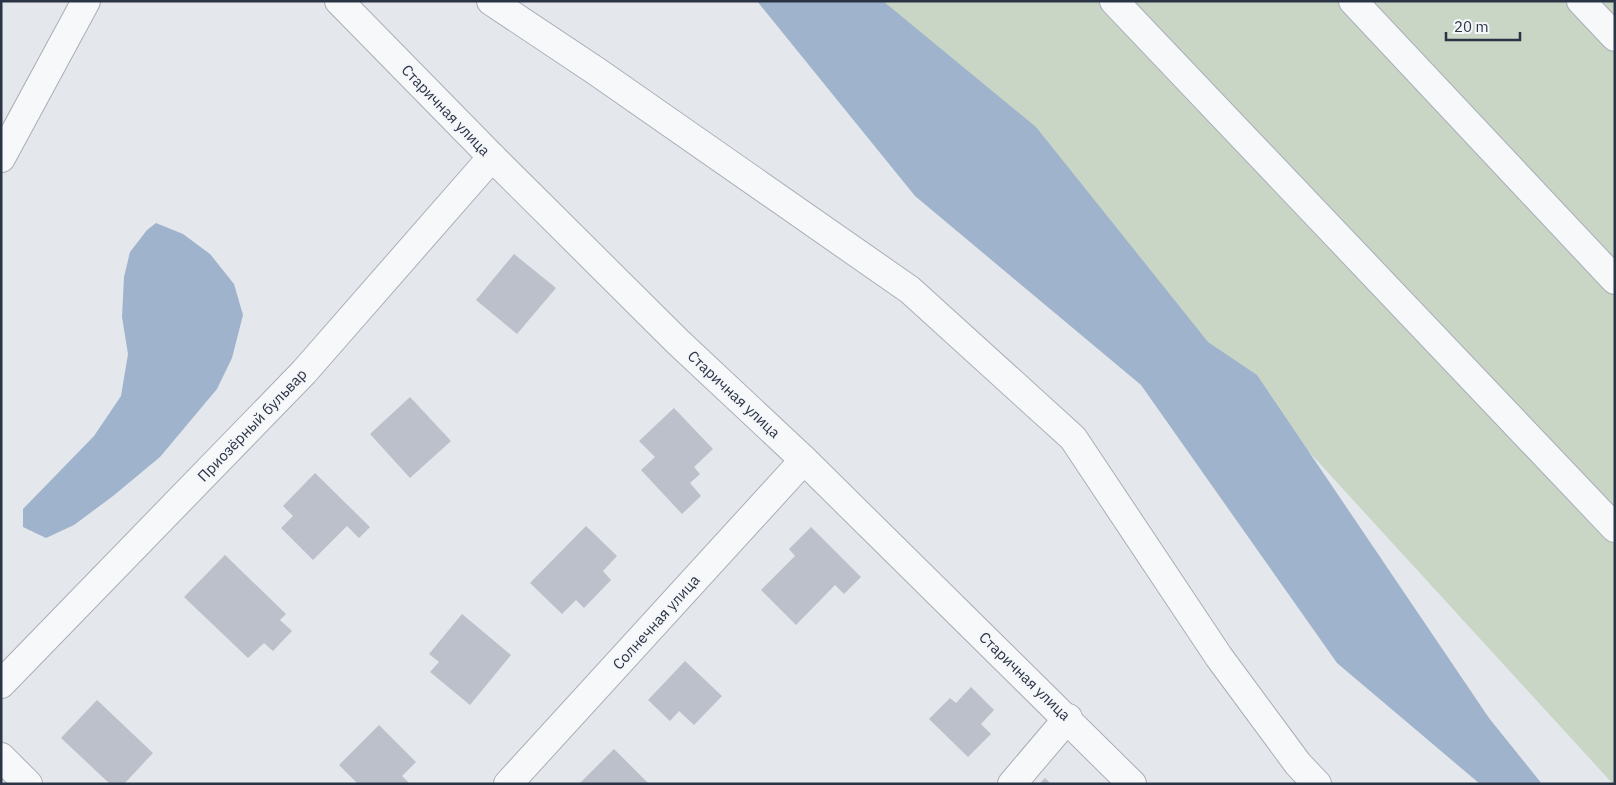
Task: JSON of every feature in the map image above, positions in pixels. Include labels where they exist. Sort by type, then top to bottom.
[{"type":"street","points":[[1,158],[86,1]]},
{"type":"street","name":"Старичная улица","points":[[339,1],[678,342],[804,460],[1068,718],[1132,784]]},
{"type":"street","points":[[491,1],[596,71],[910,290],[1073,438],[1219,657],[1298,764],[1317,784]]},
{"type":"street","points":[[1114,1],[1615,528]]},
{"type":"street","points":[[1353,1],[1615,280]]},
{"type":"street","points":[[1581,1],[1615,37]]},
{"type":"street","name":"Приозёрный бульвар","points":[[1,684],[304,372],[492,156]]},
{"type":"street","name":"Солнечная улица","points":[[508,784],[804,460]]},
{"type":"street","points":[[1012,784],[1068,718]]},
{"type":"street","points":[[1,757],[28,784]]},
{"type":"green space","points":[[862,1],[1615,1],[1615,784],[1289,430]]},
{"type":"water","points":[[757,1],[883,1],[1036,127],[1208,342],[1257,375],[1489,718],[1542,784],[1480,784],[1337,663],[1141,385],[915,196]]},
{"type":"water","points":[[156,223],[183,234],[210,254],[234,284],[243,315],[232,358],[217,389],[160,457],[74,525],[46,538],[23,527],[23,509],[94,436],[121,396],[128,354],[122,317],[124,277],[130,252],[147,230]]},
{"type":"building","points":[[514,254],[556,288],[517,334],[476,300]]},
{"type":"building","points":[[410,397],[451,441],[410,478],[370,434]]},
{"type":"building","points":[[674,408],[713,449],[694,467],[700,474],[690,483],[701,496],[682,514],[641,470],[655,457],[639,441]]},
{"type":"building","points":[[315,473],[370,527],[359,538],[347,526],[313,560],[281,528],[293,516],[283,506]]},
{"type":"building","points":[[586,526],[617,556],[603,571],[611,580],[584,608],[576,600],[562,614],[530,583]]},
{"type":"building","points":[[811,527],[861,577],[844,594],[835,585],[796,625],[761,590],[795,556],[789,549]]},
{"type":"building","points":[[225,555],[286,614],[280,620],[292,631],[273,651],[264,643],[248,658],[184,597]]},
{"type":"building","points":[[462,614],[511,655],[470,705],[430,672],[439,662],[429,654]]},
{"type":"building","points":[[685,661],[722,696],[694,725],[679,711],[670,721],[648,700]]},
{"type":"building","points":[[971,687],[994,710],[981,724],[991,734],[968,757],[929,719],[950,698],[956,703]]},
{"type":"building","points":[[97,700],[153,753],[124,784],[110,784],[61,738]]},
{"type":"building","points":[[379,725],[416,762],[402,776],[410,784],[358,784],[339,765]]},
{"type":"building","points":[[614,749],[649,784],[579,784]]},
{"type":"building","points":[[1045,778],[1051,784],[1039,784]]}]
